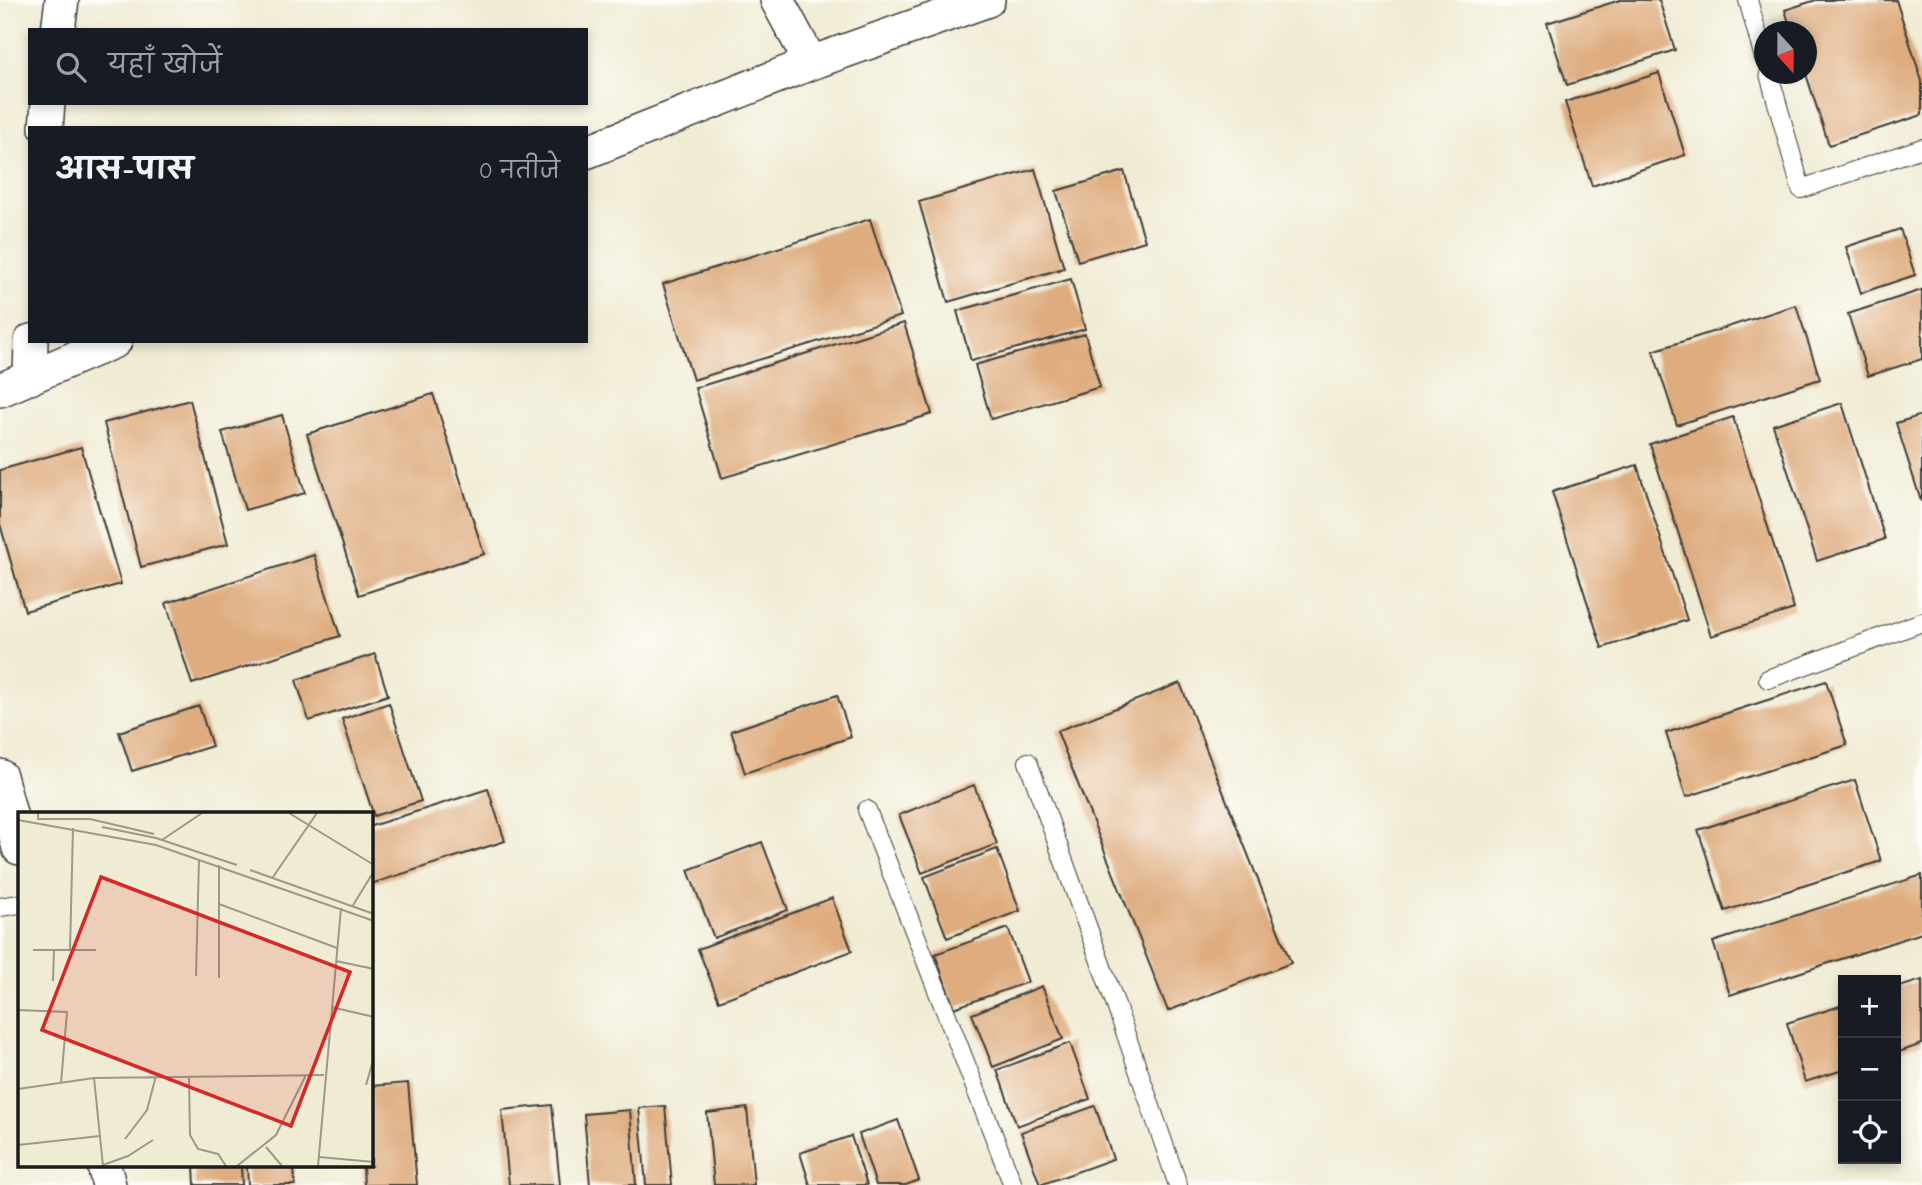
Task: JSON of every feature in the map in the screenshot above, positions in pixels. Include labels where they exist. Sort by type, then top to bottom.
[{"type":"street","points":[[58,28],[62,0]]},
{"type":"street","points":[[778,0],[811,63]]},
{"type":"street","points":[[588,151],[811,63],[988,0]]},
{"type":"street","points":[[46,126],[48,105]]},
{"type":"street","points":[[15,384],[30,343]]},
{"type":"street","points":[[15,384],[110,343]]},
{"type":"street","points":[[0,776],[18,844]]},
{"type":"street","points":[[105,1168],[109,1185]]},
{"type":"lane","points":[[1748,0],[1754,21]]},
{"type":"lane","points":[[1772,84],[1801,189],[1922,148]]},
{"type":"lane","points":[[1768,679],[1922,622]]},
{"type":"lane","points":[[1027,762],[1119,1013],[1178,1185]]},
{"type":"lane","points":[[867,810],[1013,1185]]},
{"type":"lane","points":[[0,906],[18,904]]},
{"type":"building","points":[[1620,0],[1659,0],[1675,50],[1567,85],[1547,23]]},
{"type":"building","points":[[1816,0],[1896,0],[1922,81],[1922,115],[1829,145],[1809,84],[1817,84],[1817,21],[1788,21],[1785,10]]},
{"type":"building","points":[[1659,73],[1685,155],[1592,186],[1565,102]]},
{"type":"building","points":[[1035,169],[1064,268],[948,302],[919,202]]},
{"type":"building","points":[[1124,171],[1145,241],[1078,261],[1056,191]]},
{"type":"building","points":[[870,219],[901,316],[693,380],[663,284]]},
{"type":"building","points":[[1900,229],[1915,275],[1861,293],[1846,247]]},
{"type":"building","points":[[1071,279],[1085,329],[971,361],[957,311]]},
{"type":"building","points":[[1922,290],[1922,359],[1868,376],[1848,314]]},
{"type":"building","points":[[1796,305],[1820,379],[1677,425],[1653,351]]},
{"type":"building","points":[[904,323],[932,414],[722,478],[695,388]]},
{"type":"building","points":[[1085,334],[1100,387],[991,419],[975,365]]},
{"type":"building","points":[[433,394],[484,554],[359,595],[307,434]]},
{"type":"building","points":[[190,400],[228,544],[141,567],[104,423]]},
{"type":"building","points":[[1842,403],[1885,539],[1817,561],[1773,425]]},
{"type":"building","points":[[282,415],[305,493],[245,510],[222,432]]},
{"type":"building","points":[[1922,415],[1922,501],[1921,501],[1896,423]]},
{"type":"building","points":[[1733,417],[1794,609],[1711,636],[1650,444]]},
{"type":"building","points":[[81,447],[121,584],[25,611],[0,524],[0,470]]},
{"type":"building","points":[[1637,465],[1687,620],[1602,648],[1552,492]]},
{"type":"building","points":[[314,555],[340,636],[192,684],[166,603]]},
{"type":"building","points":[[375,654],[388,695],[309,721],[296,680]]},
{"type":"building","points":[[1826,681],[1847,745],[1686,797],[1666,733]]},
{"type":"building","points":[[1180,683],[1291,963],[1168,1011],[1057,731]]},
{"type":"building","points":[[837,695],[851,737],[745,773],[731,731]]},
{"type":"building","points":[[389,703],[421,801],[374,816],[342,719]]},
{"type":"building","points":[[199,706],[212,746],[132,771],[119,732]]},
{"type":"building","points":[[1855,780],[1881,861],[1725,911],[1698,830]]},
{"type":"building","points":[[974,785],[997,844],[922,873],[899,815]]},
{"type":"building","points":[[488,789],[505,841],[373,883],[373,825]]},
{"type":"building","points":[[762,842],[788,910],[714,938],[688,870]]},
{"type":"building","points":[[997,849],[1020,911],[947,938],[924,877]]},
{"type":"building","points":[[1922,875],[1922,933],[1730,995],[1713,942]]},
{"type":"building","points":[[832,898],[852,951],[719,1001],[698,949]]},
{"type":"building","points":[[1008,928],[1028,982],[954,1008],[935,954]]},
{"type":"building","points":[[1922,980],[1922,1044],[1901,1051],[1901,1038],[1901,986]]},
{"type":"building","points":[[1042,986],[1063,1039],[993,1067],[972,1014]]},
{"type":"building","points":[[1838,1007],[1838,1072],[1805,1082],[1787,1023]]},
{"type":"building","points":[[1070,1043],[1090,1099],[1017,1126],[997,1070]]},
{"type":"building","points":[[408,1083],[417,1185],[364,1185],[363,1168],[373,1168],[373,1086]]},
{"type":"building","points":[[552,1105],[560,1185],[509,1185],[502,1110]]},
{"type":"building","points":[[665,1106],[672,1185],[646,1185],[639,1108]]},
{"type":"building","points":[[1095,1106],[1113,1159],[1040,1185],[1021,1132]]},
{"type":"building","points":[[747,1108],[754,1185],[714,1185],[707,1113]]},
{"type":"building","points":[[630,1110],[636,1185],[590,1185],[584,1114]]},
{"type":"building","points":[[898,1120],[919,1180],[906,1185],[876,1185],[859,1134]]},
{"type":"building","points":[[851,1136],[867,1185],[810,1185],[800,1153]]},
{"type":"building","points":[[194,1168],[241,1168],[242,1185],[195,1185]]},
{"type":"building","points":[[247,1168],[294,1168],[295,1185],[248,1185]]}]
